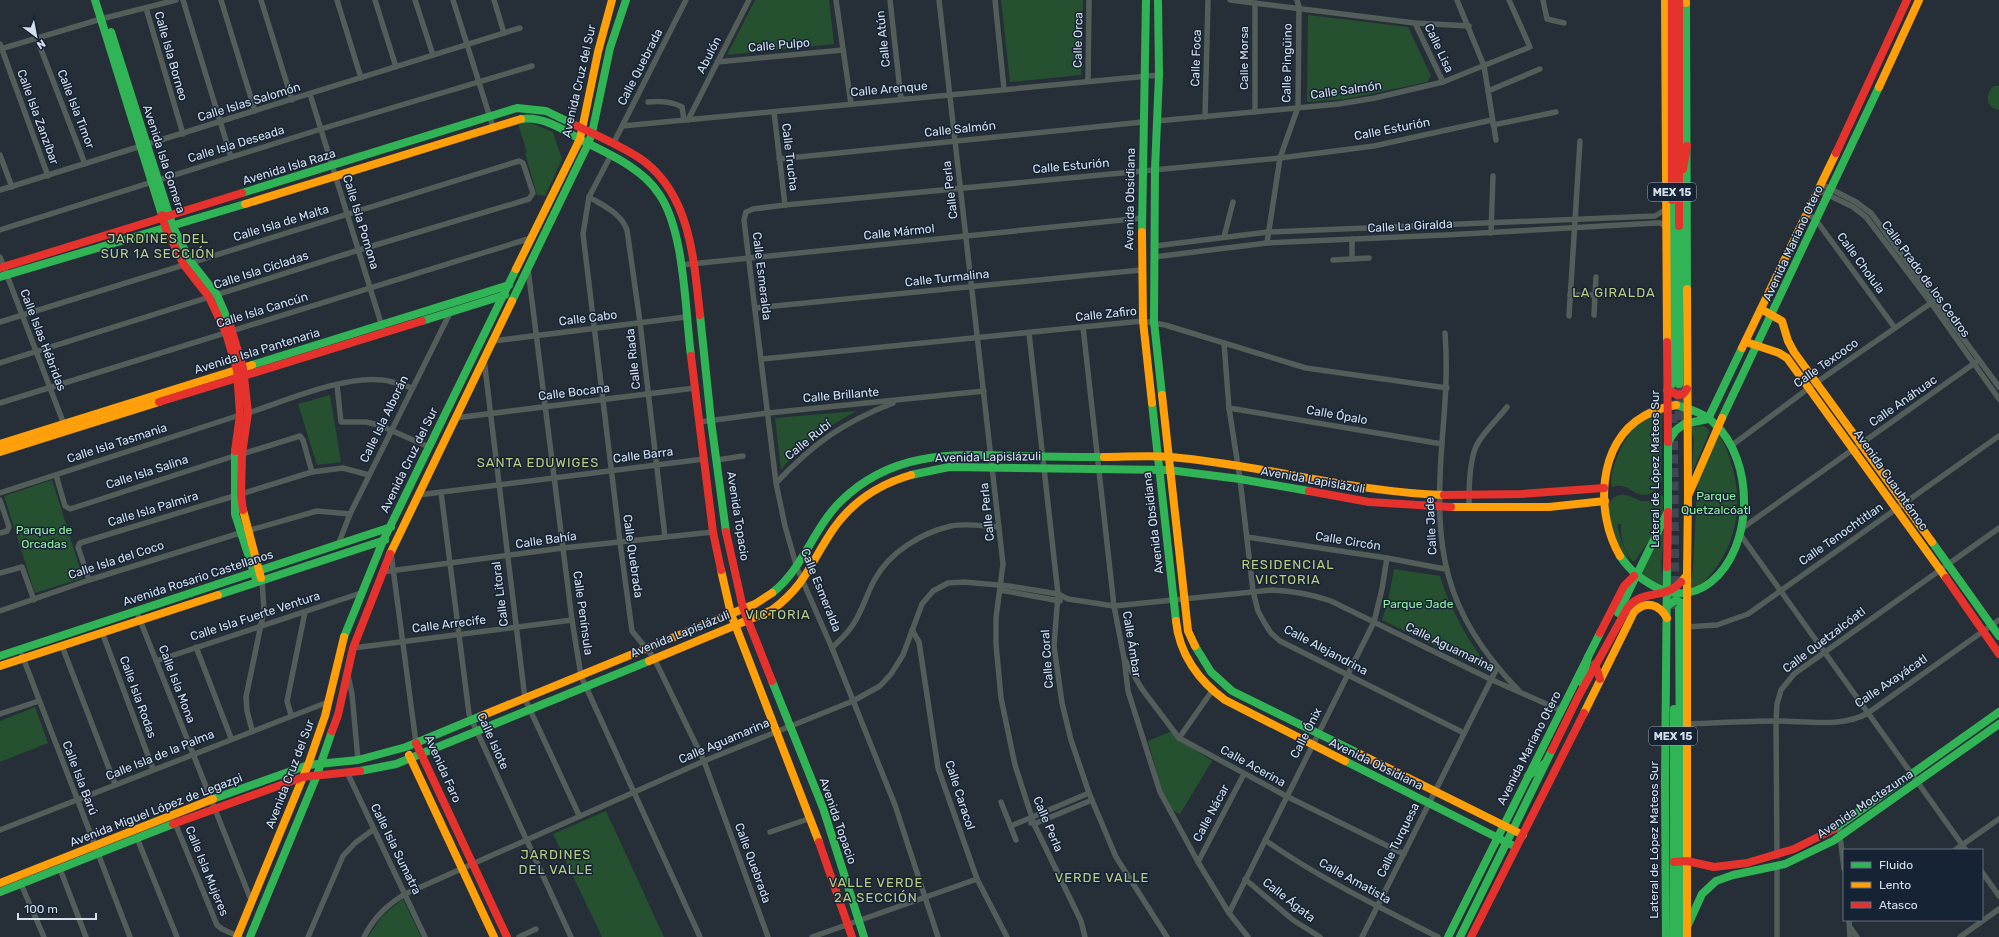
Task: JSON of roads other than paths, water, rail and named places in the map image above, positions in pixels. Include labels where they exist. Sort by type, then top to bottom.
[{"type":"main road","name":"Avenida Isla Gomera","points":[[95,0],[101,19],[110,31],[143,146],[170,228],[188,264],[213,296],[229,332],[241,372],[244,414],[238,455],[237,495],[239,514],[259,581]]},
{"type":"main road","name":"Avenida Cruz del Sur","points":[[238,937],[251,900],[308,765],[328,702],[342,643],[383,541],[580,139],[590,86],[612,0]]},
{"type":"main road","name":"Avenida Cruz del Sur","points":[[250,937],[317,775],[338,715],[353,648],[382,572],[404,523],[588,144],[592,133],[610,48],[626,0]]},
{"type":"main road","name":"Avenida Obsidiana","points":[[1146,0],[1141,270],[1143,321],[1177,634],[1183,650],[1191,666],[1212,692],[1238,708],[1516,847]]},
{"type":"main road","name":"Avenida Obsidiana","points":[[1158,0],[1159,75],[1155,169],[1154,322],[1188,631],[1194,645],[1210,672],[1223,684],[1244,697],[1318,732],[1523,835]]},
{"type":"main road","name":"Lateral de López Mateos Sur","points":[[1665,0],[1666,227],[1673,386],[1667,406],[1668,511],[1666,593],[1677,607],[1686,627],[1687,724],[1677,862],[1666,937]]},
{"type":"main road","name":"MEX 15","points":[[1672,0],[1673,386]]},
{"type":"main road","name":"Avenida Mariano Otero","points":[[1708,419],[1820,187],[1907,0]]},
{"type":"main road","name":"Avenida Mariano Otero","points":[[1688,496],[1718,426],[1757,347],[1919,0]]},
{"type":"main road","name":"Lateral de López Mateos Sur","points":[[1684,1],[1687,146],[1687,574],[1686,594],[1667,619],[1677,862],[1687,927],[1687,937]]},
{"type":"main road","name":"MEX 15","points":[[1673,386],[1684,1]]},
{"type":"main road","points":[[1666,63],[1672,98]]},
{"type":"main road","name":"Avenida Isla Raza","points":[[3,272],[166,217],[517,108],[537,109],[549,112],[583,129]]},
{"type":"main road","name":"Avenida Isla Raza","points":[[3,272],[170,228],[519,119],[537,119],[545,121],[580,139]]},
{"type":"main road","name":"Avenida Topacio","points":[[583,129],[645,162],[668,185],[681,210],[694,264],[711,421],[726,530],[743,608],[822,808],[864,937]]},
{"type":"main road","name":"Avenida Topacio","points":[[580,139],[611,155],[643,176],[659,192],[670,214],[675,230],[681,265],[686,317],[713,532],[731,614],[811,818],[852,937]]},
{"type":"main road","points":[[1679,190],[1687,146]]},
{"type":"main road","name":"Avenida Isla Pantenaria","points":[[241,372],[384,333],[522,281]]},
{"type":"main road","name":"Avenida Isla Pantenaria","points":[[0,444],[65,427],[241,372],[381,324],[517,292]]},
{"type":"main road","name":"Avenida Cuauhtémoc","points":[[1761,309],[1782,321],[1790,347],[1862,443],[1999,636]]},
{"type":"main road","name":"Avenida Cuauhtémoc","points":[[1746,342],[1784,355],[1854,449],[1999,654]]},
{"type":"main road","points":[[1673,386],[1674,396],[1678,396],[1687,389]]},
{"type":"main road","points":[[1686,594],[1700,590],[1713,582],[1729,562],[1736,549],[1741,532],[1744,505],[1738,466],[1731,446],[1718,426],[1687,408],[1676,405],[1654,410],[1638,419],[1619,439],[1600,488],[1601,502],[1613,543],[1626,564],[1636,574],[1666,593],[1677,586],[1687,574]]},
{"type":"main road","points":[[1668,442],[1676,430],[1687,422],[1708,419]]},
{"type":"main road","name":"Avenida Isla Pantenaria","points":[[0,452],[65,427]]},
{"type":"main road","name":"Avenida Lapislázuli","points":[[321,763],[358,760],[406,747],[731,614],[772,594],[787,582],[833,509],[855,489],[875,475],[896,465],[926,457],[1168,457],[1238,465],[1372,488],[1440,495],[1522,494],[1600,488]]},
{"type":"main road","name":"Avenida Lapislázuli","points":[[317,775],[381,769],[422,754],[772,610],[795,593],[804,582],[834,528],[846,512],[880,487],[899,478],[937,468],[1170,470],[1240,479],[1369,502],[1439,508],[1549,507],[1601,502]]},
{"type":"main road","name":"Avenida Mariano Otero","points":[[1614,629],[1617,616],[1636,574],[1660,530],[1668,511]]},
{"type":"main road","name":"Avenida Rosario Castellanos","points":[[0,656],[404,523]]},
{"type":"main road","name":"Avenida Rosario Castellanos","points":[[0,666],[398,536]]},
{"type":"main road","name":"Avenida Mariano Otero","points":[[1448,937],[1624,586],[1636,574]]},
{"type":"main road","name":"Avenida Mariano Otero","points":[[1460,937],[1578,697],[1614,629],[1628,607],[1638,596],[1666,593],[1686,594]]},
{"type":"main road","points":[[1471,937],[1636,608],[1645,604],[1660,607],[1667,619]]},
{"type":"main road","points":[[1624,630],[1628,607]]},
{"type":"main road","name":"MEX 15","points":[[1674,937],[1677,862],[1677,607]]},
{"type":"main road","points":[[1578,697],[1588,657]]},
{"type":"main road","points":[[1595,664],[1600,679]]},
{"type":"main road","name":"Avenida Moctezuma","points":[[1677,862],[1705,867],[1715,867],[1756,861],[1777,856],[1810,843],[1839,827],[1999,712]]},
{"type":"main road","name":"Avenida Moctezuma","points":[[1687,927],[1702,895],[1709,885],[1718,879],[1777,867],[1815,852],[1841,837],[1999,724]]},
{"type":"main road","name":"Avenida Faro","points":[[416,743],[507,937]]},
{"type":"main road","name":"Avenida Faro","points":[[406,747],[494,937]]},
{"type":"main road","name":"Avenida Miguel López de Legazpi","points":[[0,892],[60,868],[97,850],[308,765],[321,763]]},
{"type":"main road","points":[[1528,776],[1546,764]]},
{"type":"main road","name":"Avenida Miguel López de Legazpi","points":[[0,883],[137,838],[176,823],[213,804],[303,777],[317,775]]},
{"type":"main road","name":"MEX 15","points":[[1677,862],[1681,937]]},
{"type":"street","points":[[1,47],[37,39],[101,19],[176,0]]},
{"type":"street","points":[[183,0],[231,157]]},
{"type":"street","points":[[221,0],[255,111]]},
{"type":"street","points":[[261,0],[292,100]]},
{"type":"street","points":[[337,0],[361,78]]},
{"type":"street","points":[[375,0],[396,67]]},
{"type":"street","points":[[415,0],[432,55]]},
{"type":"street","points":[[454,0],[493,127]]},
{"type":"street","points":[[494,0],[504,33]]},
{"type":"street","name":"Calle Quebrada","points":[[613,144],[686,0]]},
{"type":"street","name":"Abulón","points":[[686,120],[749,0]]},
{"type":"street","points":[[836,0],[851,104]]},
{"type":"street","name":"Calle Atún","points":[[890,0],[901,99]]},
{"type":"street","name":"Calle Perla","points":[[939,0],[992,456],[1003,564],[996,638],[1001,698],[1015,765],[1034,824],[1081,921],[1084,937]]},
{"type":"street","points":[[995,0],[1004,89]]},
{"type":"street","name":"Calle Orca","points":[[1088,81],[1089,0]]},
{"type":"street","name":"Calle Foca","points":[[1205,117],[1208,0]]},
{"type":"street","points":[[1230,0],[1299,7],[1415,23],[1469,26]]},
{"type":"street","name":"Calle Pingüino","points":[[1267,243],[1280,158],[1298,107],[1298,0]]},
{"type":"street","points":[[1458,0],[1484,66],[1496,140]]},
{"type":"street","name":"Calle Salmón","points":[[1157,121],[1339,104],[1443,82],[1530,47],[1509,0]]},
{"type":"street","points":[[1543,0],[1547,19],[1564,24]]},
{"type":"street","name":"Calle Morsa","points":[[1254,3],[1255,112]]},
{"type":"street","name":"Calle Isla Borneo","points":[[146,8],[182,134]]},
{"type":"street","name":"Calle Lisa","points":[[1415,23],[1443,82]]},
{"type":"street","name":"Calle Islas Salomón","points":[[0,190],[520,28]]},
{"type":"street","name":"Calle Isla Timor","points":[[37,39],[85,164]]},
{"type":"street","name":"Calle Isla Zanzíbar","points":[[1,47],[48,176]]},
{"type":"street","name":"Calle Pulpo","points":[[717,62],[843,50]]},
{"type":"street","name":"Calle Isla Deseada","points":[[0,230],[321,129],[532,66]]},
{"type":"street","points":[[1488,91],[1540,70]]},
{"type":"street","name":"Calle Arenque","points":[[622,126],[1159,75]]},
{"type":"street","name":"Calle Isla Pomona","points":[[310,94],[384,333]]},
{"type":"street","points":[[648,102],[663,101],[676,104],[682,107],[686,120]]},
{"type":"street","name":"Calle Trucha","points":[[774,112],[785,205]]},
{"type":"street","name":"Calle Esturión","points":[[746,212],[753,209],[785,205],[1280,158],[1374,146],[1493,122],[1556,112]]},
{"type":"street","name":"Calle Salmón","points":[[779,159],[1143,122]]},
{"type":"street","points":[[1569,316],[1580,141]]},
{"type":"street","points":[[0,155],[12,187]]},
{"type":"street","name":"Calle Quebrada","points":[[611,155],[589,197],[583,234],[602,399],[632,631],[654,658],[704,761],[768,937]]},
{"type":"street","name":"Calle Isla de Malta","points":[[0,322],[519,161],[523,163]]},
{"type":"street","name":"Calle Isla Cícladas","points":[[0,363],[359,250],[529,199],[533,193],[523,163]]},
{"type":"street","points":[[1491,233],[1493,176]]},
{"type":"street","name":"Calle Prado de los Cedros","points":[[1820,187],[1830,192],[1866,217],[1933,301],[1977,362],[1999,399]]},
{"type":"street","name":"Calle Riada","points":[[589,197],[615,212],[626,224],[640,322],[665,537]]},
{"type":"street","points":[[1224,237],[1233,202]]},
{"type":"street","name":"Calle La Giralda","points":[[1155,246],[1268,232],[1492,224],[1655,216],[1666,210]]},
{"type":"street","name":"Calle Esmeralda","points":[[746,212],[744,220],[776,483],[785,526],[797,568],[832,648],[895,806],[938,937]]},
{"type":"street","name":"Calle Cholula","points":[[1807,214],[1816,220],[1895,328]]},
{"type":"street","name":"Calle Mármol","points":[[681,265],[1142,218]]},
{"type":"street","name":"Calle La Giralda","points":[[1154,257],[1267,243],[1491,233],[1656,223],[1661,223],[1666,227]]},
{"type":"street","name":"Calle Isla Cancún","points":[[0,403],[531,238]]},
{"type":"street","points":[[1352,239],[1352,258]]},
{"type":"street","name":"Calle Islas Hébridas","points":[[0,257],[3,272],[22,315],[65,427]]},
{"type":"street","points":[[1333,260],[1369,258]]},
{"type":"street","name":"Calle Península","points":[[528,269],[572,620],[581,676],[700,937]]},
{"type":"street","name":"Calle Turmalina","points":[[755,308],[1141,270]]},
{"type":"street","points":[[1594,315],[1596,277]]},
{"type":"street","points":[[1570,295],[1595,295]]},
{"type":"street","name":"Calle Texcoco","points":[[1731,446],[1817,382],[1933,301]]},
{"type":"street","name":"Calle Isla Alborán","points":[[338,545],[350,514],[450,308]]},
{"type":"street","name":"Calle Cabo","points":[[493,341],[686,317]]},
{"type":"street","name":"Calle Zafiro","points":[[762,359],[1143,321],[1154,322],[1306,368],[1447,388]]},
{"type":"street","name":"Calle Ámbar","points":[[1083,327],[1114,606],[1124,658],[1128,691],[1160,792],[1198,862],[1229,913],[1248,937]]},
{"type":"street","name":"Calle Coral","points":[[1029,332],[1058,594],[1054,646],[1062,703],[1071,740],[1089,793],[1116,857],[1167,937]]},
{"type":"street","name":"Calle Jade","points":[[1445,333],[1447,388],[1442,444],[1439,508],[1440,531],[1446,569],[1462,614],[1497,668],[1522,694]]},
{"type":"street","name":"Calle Alejandrina","points":[[1224,343],[1229,408],[1240,479],[1253,591],[1258,611],[1264,622],[1271,633],[1280,641],[1464,733]]},
{"type":"street","name":"Calle Litoral","points":[[484,359],[525,699],[579,815]]},
{"type":"street","name":"Calle Prado de los Cedros","points":[[1977,362],[1999,387]]},
{"type":"street","name":"Calle Anáhuac","points":[[1741,532],[1862,443],[1977,362]]},
{"type":"street","name":"Calle Isla Tasmania","points":[[0,493],[337,385],[381,380],[396,382],[412,388]]},
{"type":"street","points":[[337,385],[341,422],[366,422],[392,429],[429,447]]},
{"type":"street","name":"Calle Bocana","points":[[455,418],[491,412],[695,388]]},
{"type":"street","name":"Calle Brillante","points":[[700,422],[768,413],[984,391]]},
{"type":"street","name":"Calle Rubí","points":[[776,483],[805,454],[831,433],[860,417],[901,400]]},
{"type":"street","points":[[1469,508],[1469,495],[1475,448],[1507,407]]},
{"type":"street","name":"Calle Ópalo","points":[[1229,408],[1442,444]]},
{"type":"street","name":"Calle Isla Salina","points":[[56,475],[66,508],[299,436],[302,437],[312,472]]},
{"type":"street","name":"Calle Tenochtitlan","points":[[1686,627],[1717,625],[1748,614],[1999,436]]},
{"type":"street","points":[[717,460],[743,456]]},
{"type":"street","name":"Calle Barra","points":[[418,495],[704,459]]},
{"type":"street","name":"Calle Isla Palmira","points":[[89,580],[78,544],[312,472],[343,468],[369,475]]},
{"type":"street","name":"Calle Islote","points":[[441,492],[468,710],[476,731],[571,937]]},
{"type":"street","points":[[0,500],[9,525],[9,529],[0,533]]},
{"type":"street","name":"Calle Isla del Coco","points":[[0,611],[89,580],[317,511],[350,514]]},
{"type":"street","points":[[832,648],[854,623],[876,576],[905,546],[951,526],[970,525],[999,527]]},
{"type":"street","name":"Calle Quetzalcóatl","points":[[1777,856],[1776,721],[1777,704],[1784,684],[1794,674],[1824,651],[1999,528]]},
{"type":"street","name":"Calle Bahía","points":[[382,572],[563,548],[713,532]]},
{"type":"street","points":[[1741,532],[1747,544],[1965,849]]},
{"type":"street","name":"Calle Circón","points":[[1246,537],[1386,558],[1446,569]]},
{"type":"street","points":[[1736,549],[1743,544],[1747,544]]},
{"type":"street","name":"Avenida Faro","points":[[391,551],[416,743]]},
{"type":"street","name":"Calle Ónix","points":[[1229,913],[1374,622],[1382,589],[1386,558]]},
{"type":"street","points":[[0,573],[22,567],[34,600]]},
{"type":"street","points":[[252,730],[247,710],[246,697],[259,627],[264,610],[259,581]]},
{"type":"street","name":"Calle Aguamarina","points":[[364,937],[375,918],[383,910],[405,894],[579,815],[704,761],[777,730],[853,701],[880,686],[891,674],[903,655],[922,604],[928,596],[941,586],[956,582],[1058,594],[1068,599],[1114,606],[1185,600],[1253,591],[1294,591],[1313,595],[1331,601],[1490,679],[1562,711]]},
{"type":"street","name":"Calle Aguamarina","points":[[1000,588],[1058,601],[1068,599]]},
{"type":"street","name":"Calle Isla Fuerte Ventura","points":[[156,661],[361,593]]},
{"type":"street","name":"Calle Isla Mona","points":[[136,610],[251,900]]},
{"type":"street","points":[[291,715],[287,701],[305,612]]},
{"type":"street","name":"Calle Arrecife","points":[[353,648],[459,633],[516,628],[572,620]]},
{"type":"street","name":"Calle Axayácatl","points":[[1687,724],[1776,721],[1840,721],[1856,718],[1868,712],[1999,620]]},
{"type":"street","name":"Calle Caracol","points":[[912,630],[919,642],[938,768],[977,879],[1007,937]]},
{"type":"street","name":"Calle Isla Rodas","points":[[102,632],[153,769]]},
{"type":"street","points":[[62,646],[115,784]]},
{"type":"street","points":[[196,647],[231,738]]},
{"type":"street","name":"Calle Isla Barú","points":[[19,650],[130,937]]},
{"type":"street","name":"Calle Acerina","points":[[1124,658],[1142,689],[1179,738],[1286,796],[1404,854]]},
{"type":"street","name":"Calle Turquesa","points":[[1362,937],[1490,679],[1497,668]]},
{"type":"street","points":[[348,671],[352,694],[358,760]]},
{"type":"street","points":[[1179,738],[1212,692]]},
{"type":"street","points":[[0,714],[39,701]]},
{"type":"street","name":"Calle Isla de la Palma","points":[[0,830],[231,738],[328,702]]},
{"type":"street","name":"Calle Isla Sumatra","points":[[347,772],[425,937]]},
{"type":"street","name":"Calle Nácar","points":[[1198,862],[1244,774]]},
{"type":"street","points":[[1011,826],[1026,821],[1032,817],[1089,793]]},
{"type":"street","points":[[1026,821],[1034,824],[1092,800]]},
{"type":"street","points":[[1001,802],[1016,840]]},
{"type":"street","points":[[770,832],[811,818]]},
{"type":"street","points":[[1956,849],[1999,819]]},
{"type":"street","name":"Calle Isla Mujeres","points":[[176,823],[218,925],[222,929],[238,937]]},
{"type":"street","points":[[1839,827],[1843,858]]},
{"type":"street","points":[[308,937],[343,856],[355,843],[374,830]]},
{"type":"street","points":[[137,838],[177,937]]},
{"type":"street","name":"Calle Amatista","points":[[1265,840],[1291,858],[1377,906],[1438,937]]},
{"type":"street","points":[[1777,867],[1777,937]]},
{"type":"street","points":[[60,868],[86,937]]},
{"type":"street","points":[[1983,873],[1999,896]]},
{"type":"street","points":[[812,937],[977,879]]},
{"type":"street","name":"Calle Ágata","points":[[1245,880],[1293,920],[1320,937]]},
{"type":"street","points":[[21,884],[44,937]]},
{"type":"street","points":[[1983,920],[1999,909]]},
{"type":"street","points":[[1960,937],[1982,921]]},
{"type":"street","points":[[1850,937],[1851,923]]},
{"type":"street","points":[[1851,923],[1858,937]]},
{"type":"street","points":[[519,937],[536,929]]},
{"type":"tunnel","points":[[1679,384],[1679,428]]},
{"type":"tunnel","points":[[1673,387],[1675,609]]},
{"type":"district","name":"JARDINES DEL SUR 1A SECCIÓN","points":[[158,246]]},
{"type":"district","name":"LA GIRALDA","points":[[1614,292]]},
{"type":"district","name":"SANTA EDUWIGES","points":[[538,462]]},
{"type":"district","name":"RESIDENCIAL VICTORIA","points":[[1288,572]]},
{"type":"district","name":"VICTORIA","points":[[778,614]]},
{"type":"district","name":"JARDINES DEL VALLE","points":[[556,862]]},
{"type":"district","name":"VERDE VALLE","points":[[1102,877]]},
{"type":"district","name":"VALLE VERDE 2A SECCIÓN","points":[[876,890]]},
{"type":"park label","name":"Parque Quetzalcóatl","points":[[1716,503]]},
{"type":"park label","name":"Parque de Orcadas","points":[[44,537]]},
{"type":"park label","name":"Parque Jade","points":[[1418,604]]}]
